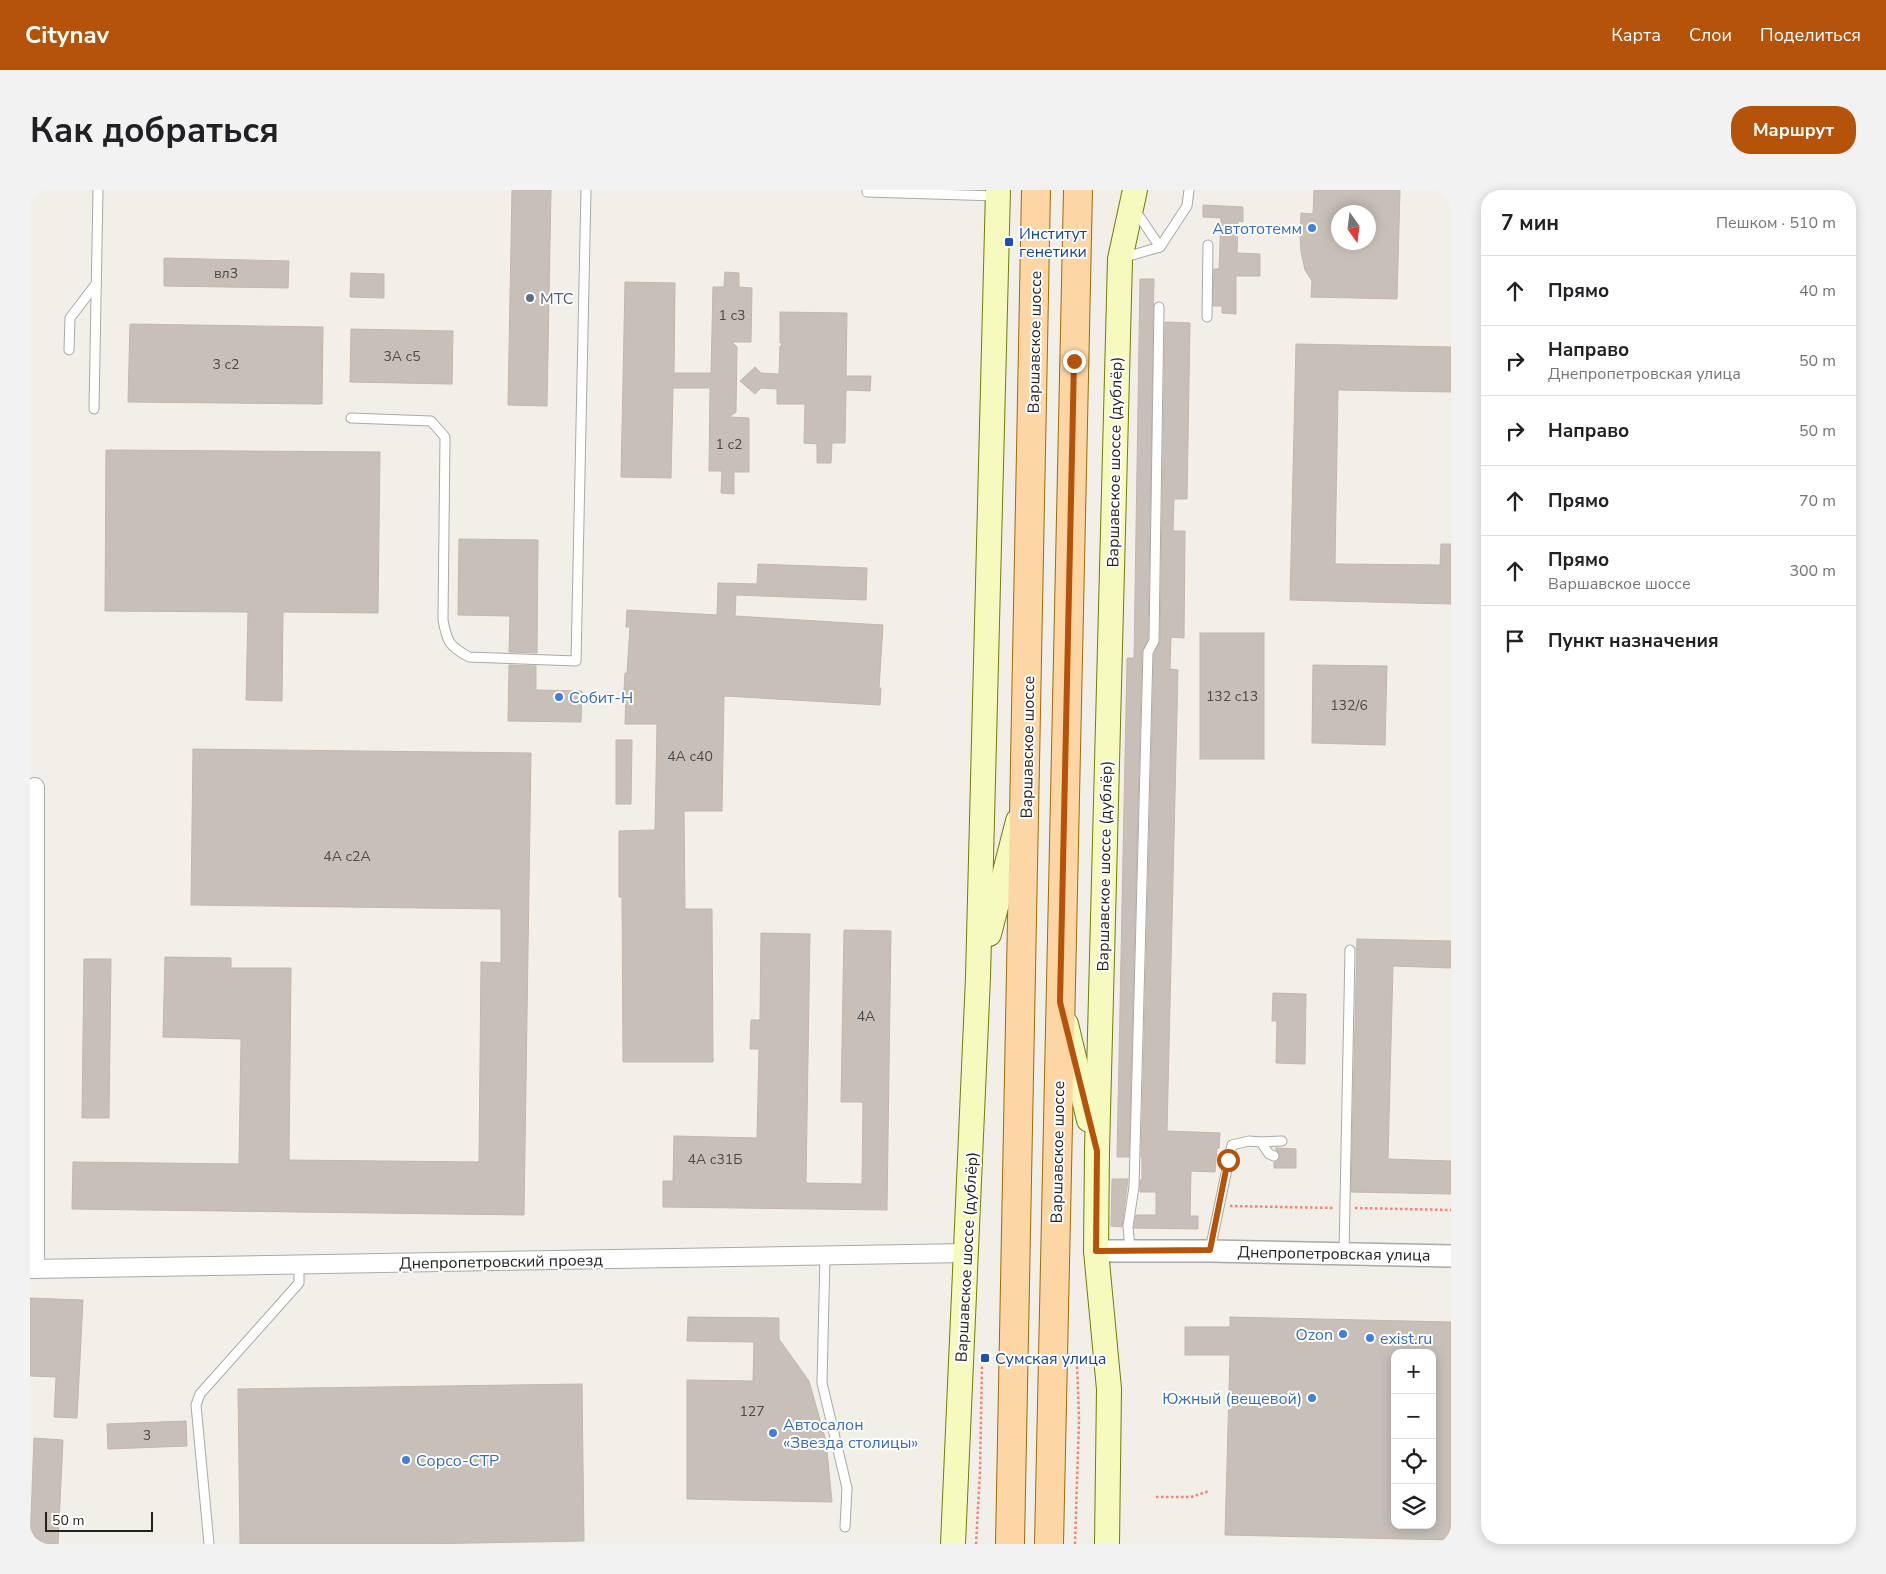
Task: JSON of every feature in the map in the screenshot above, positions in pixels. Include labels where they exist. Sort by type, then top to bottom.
[{"type":"main road","name":"Варшавское шоссе","points":[[1010,1544],[1036,190]]},
{"type":"main road","name":"Варшавское шоссе","points":[[1049,1544],[1078,190]]},
{"type":"main road","name":"Варшавское шоссе (дублёр)","points":[[953,1544],[978,977],[998,193]]},
{"type":"main road","name":"Варшавское шоссе (дублёр)","points":[[1109,1542],[1109,1389],[1096,1251],[1097,1151],[1120,259],[1133,198]]},
{"type":"main road","points":[[978,977],[1026,787]]},
{"type":"main road","points":[[1060,1002],[1097,1151]]},
{"type":"street","points":[[32,787],[33,1269]]},
{"type":"street","name":"Днепропетровская улица","points":[[1096,1251],[1210,1250],[1451,1256]]},
{"type":"street","name":"Днепропетровский проезд","points":[[33,1269],[966,1253]]},
{"type":"lane","points":[[94,409],[98,190]]},
{"type":"lane","points":[[351,418],[431,421],[445,437],[443,620],[446,635],[454,648],[469,657],[576,661],[586,190]]},
{"type":"lane","points":[[867,190],[867,192],[998,193]]},
{"type":"lane","points":[[1120,259],[1160,247],[1187,206],[1189,190]]},
{"type":"lane","points":[[1133,198],[1160,247]]},
{"type":"lane","points":[[1207,316],[1208,246]]},
{"type":"lane","points":[[69,350],[70,318],[96,284]]},
{"type":"lane","points":[[1130,1251],[1128,1226],[1134,1188],[1148,652],[1154,641],[1159,307]]},
{"type":"lane","points":[[1344,1253],[1350,950]]},
{"type":"lane","points":[[1210,1250],[1232,1145],[1249,1141],[1282,1141]]},
{"type":"lane","points":[[1261,1142],[1268,1154],[1274,1156]]},
{"type":"lane","points":[[824,1256],[825,1313],[822,1383],[848,1488],[845,1527]]},
{"type":"lane","points":[[209,1544],[196,1405],[200,1394],[299,1283],[299,1265]]},
{"type":"path","points":[[1075,1544],[1079,1419],[1077,1364]]},
{"type":"path","points":[[976,1544],[980,1470],[982,1365]]},
{"type":"path","points":[[1156,1497],[1191,1496],[1209,1491]]},
{"type":"building","name":"МТС","points":[[512,190],[551,190],[547,406],[508,405]]},
{"type":"building","points":[[1314,190],[1400,190],[1397,299],[1311,297],[1312,281],[1305,270],[1301,252],[1301,213],[1313,214]]},
{"type":"building","points":[[1203,205],[1243,207],[1243,222],[1238,221],[1237,253],[1260,254],[1260,276],[1236,276],[1236,314],[1222,313],[1222,306],[1213,306],[1214,269],[1219,269],[1221,218],[1203,217]]},
{"type":"building","points":[[164,258],[289,261],[288,288],[164,286]]},
{"type":"building","points":[[725,272],[739,273],[739,287],[752,288],[751,342],[732,342],[737,347],[736,412],[729,417],[749,418],[749,472],[734,472],[734,494],[721,493],[722,471],[709,471],[710,388],[673,388],[671,478],[621,477],[625,282],[675,283],[674,373],[711,373],[713,287],[724,287]]},
{"type":"building","points":[[351,273],[384,274],[384,298],[350,297]]},
{"type":"building","points":[[1140,279],[1154,279],[1148,639],[1142,652],[1129,1157],[1117,1157],[1127,658],[1134,658]]},
{"type":"building","points":[[780,312],[847,313],[846,376],[871,376],[870,391],[846,390],[845,443],[832,443],[831,463],[817,463],[817,444],[804,443],[805,404],[777,404],[777,389],[761,388],[755,394],[740,381],[755,367],[761,373],[779,374],[780,346],[783,343],[780,343]]},
{"type":"building","points":[[1165,322],[1190,323],[1187,499],[1174,499],[1173,531],[1185,531],[1184,638],[1171,637],[1170,669],[1178,670],[1167,1131],[1220,1133],[1215,1172],[1191,1171],[1190,1216],[1198,1216],[1198,1229],[1134,1228],[1136,1215],[1156,1215],[1156,1192],[1140,1192],[1140,1180],[1142,1180],[1141,1157],[1154,654],[1160,641]]},
{"type":"building","points":[[130,324],[323,327],[322,404],[128,402]]},
{"type":"building","points":[[351,329],[453,331],[452,384],[350,382]]},
{"type":"building","points":[[1296,344],[1451,347],[1451,392],[1338,390],[1335,564],[1440,565],[1441,544],[1451,544],[1451,604],[1290,600]]},
{"type":"building","points":[[106,450],[380,452],[378,613],[283,612],[282,701],[246,700],[248,612],[105,611]]},
{"type":"building","points":[[459,539],[538,540],[537,653],[509,652],[510,616],[458,615]]},
{"type":"building","points":[[758,564],[867,568],[866,600],[736,595],[735,616],[883,625],[879,688],[881,688],[880,705],[724,696],[722,811],[684,811],[685,909],[712,909],[713,1062],[623,1062],[622,897],[619,897],[619,831],[655,830],[657,724],[625,724],[626,690],[624,690],[630,627],[626,627],[627,610],[717,615],[718,583],[757,584]]},
{"type":"building","points":[[1200,633],[1264,633],[1264,759],[1200,759]]},
{"type":"building","points":[[509,665],[536,666],[536,690],[582,691],[581,722],[508,721]]},
{"type":"building","points":[[1313,665],[1387,666],[1385,745],[1312,743]]},
{"type":"building","points":[[616,740],[632,740],[631,804],[616,804]]},
{"type":"building","points":[[193,749],[531,753],[524,1215],[72,1209],[73,1162],[239,1164],[241,1039],[163,1037],[165,957],[231,958],[231,968],[291,968],[289,1160],[479,1162],[481,962],[501,963],[501,909],[191,905]]},
{"type":"building","points":[[844,930],[891,931],[887,1210],[663,1207],[663,1181],[673,1181],[674,1136],[757,1138],[759,1049],[750,1049],[751,1020],[760,1020],[761,933],[810,934],[806,1183],[862,1184],[863,1102],[841,1102]]},
{"type":"building","points":[[1357,939],[1451,941],[1451,968],[1393,966],[1388,1159],[1451,1161],[1451,1194],[1351,1192]]},
{"type":"building","points":[[84,959],[111,959],[109,1118],[82,1118]]},
{"type":"building","points":[[1273,993],[1306,994],[1305,1064],[1276,1063],[1277,1021],[1272,1021]]},
{"type":"building","points":[[1275,1148],[1296,1149],[1296,1168],[1274,1168],[1274,1162],[1278,1161],[1280,1156]]},
{"type":"building","points":[[1112,1179],[1128,1179],[1122,1227],[1111,1226]]},
{"type":"building","points":[[30,1298],[83,1300],[77,1418],[54,1417],[56,1377],[30,1376]]},
{"type":"building","points":[[688,1317],[779,1318],[779,1339],[809,1381],[826,1441],[832,1502],[687,1499],[687,1380],[753,1381],[754,1342],[687,1341]]},
{"type":"building","name":"Южный (вещевой)","points":[[1230,1317],[1451,1322],[1451,1540],[1225,1535],[1230,1355],[1185,1355],[1185,1327],[1230,1327]]},
{"type":"building","points":[[582,1384],[584,1541],[418,1544],[240,1544],[238,1389]]},
{"type":"building","points":[[186,1421],[187,1446],[108,1449],[107,1424]]},
{"type":"building","points":[[34,1438],[63,1440],[58,1544],[30,1544]]},
{"type":"place","name":"Автототемм","points":[[1312,228]]},
{"type":"place","name":"Институт генетики","points":[[1009,242]]},
{"type":"place","name":"МТС","points":[[530,298]]},
{"type":"place","name":"Собит-Н","points":[[559,697]]},
{"type":"place","name":"Ozon","points":[[1343,1334]]},
{"type":"place","name":"exist.ru","points":[[1370,1338]]},
{"type":"place","name":"Сумская улица","points":[[985,1358]]},
{"type":"place","name":"Южный (вещевой)","points":[[1312,1398]]},
{"type":"place","name":"Автосалон «Звезда столицы»","points":[[773,1433]]},
{"type":"place","name":"Сорсо-СТР","points":[[406,1460]]},
{"type":"route","points":[[1074,361],[1060,1002],[1097,1151],[1096,1251],[1210,1250],[1228,1160]]}]
